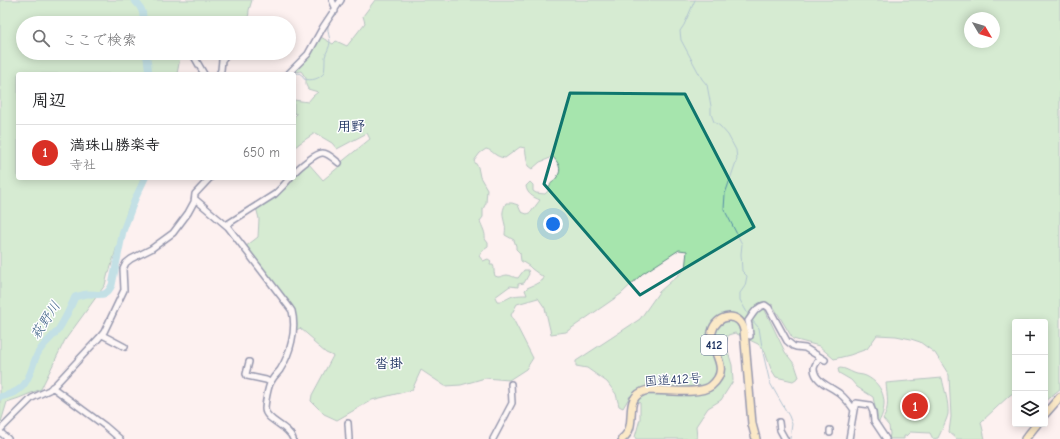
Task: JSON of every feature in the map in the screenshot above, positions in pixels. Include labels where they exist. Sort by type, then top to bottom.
[{"type":"highway","name":"国道412号","points":[[622,439],[630,428],[632,402],[642,391],[696,392],[707,389],[716,381],[720,373],[720,362],[711,336],[713,328],[718,321],[727,317],[736,318],[742,322],[748,334],[752,424],[756,439]]},
{"type":"highway","points":[[1048,411],[1060,397]]},
{"type":"highway","points":[[1025,439],[1035,427]]},
{"type":"street","points":[[332,0],[336,9]]},
{"type":"street","points":[[290,72],[308,54],[323,27],[341,1]]},
{"type":"street","points":[[196,60],[203,72]]},
{"type":"street","points":[[221,72],[222,60]]},
{"type":"street","points":[[296,170],[320,153],[339,163]]},
{"type":"street","points":[[8,439],[0,431],[32,398],[52,387],[102,336],[124,290],[123,269],[126,263],[151,249],[171,235],[192,207],[197,191],[208,180]]},
{"type":"street","points":[[226,225],[275,194],[288,180]]},
{"type":"street","points":[[195,199],[226,225],[292,311],[293,334],[289,350],[280,370],[270,382],[265,409],[276,422],[290,432],[293,439]]},
{"type":"street","points":[[748,334],[748,321],[750,317],[759,307],[765,305],[782,330],[787,341],[793,346],[805,348],[825,360]]},
{"type":"street","points":[[102,336],[125,347]]},
{"type":"street","points":[[820,358],[814,366],[814,370],[819,380],[837,392],[854,410]]},
{"type":"street","points":[[249,362],[246,374],[247,376],[270,382]]},
{"type":"street","points":[[493,439],[512,403],[510,384]]},
{"type":"street","points":[[52,387],[105,426],[120,439]]},
{"type":"street","points":[[849,439],[856,403],[870,405],[874,421],[886,439]]},
{"type":"street","points":[[779,422],[780,430],[785,439]]},
{"type":"street","points":[[348,423],[349,439]]},
{"type":"highlighted area","points":[[570,93],[685,94],[754,227],[640,295],[544,184]]},
{"type":"green space","points":[[0,0],[252,0],[249,16],[16,16],[16,60],[180,60],[177,72],[16,72],[16,180],[141,180],[128,209],[105,285],[65,340],[41,389],[7,402],[0,422]]},
{"type":"green space","points":[[375,0],[1060,0],[1060,389],[1048,399],[1048,319],[1012,319],[1012,394],[981,422],[985,439],[957,439],[949,432],[951,417],[949,375],[935,353],[920,342],[896,336],[877,335],[867,349],[834,359],[819,346],[793,339],[772,304],[764,308],[785,352],[795,365],[799,377],[793,381],[776,377],[771,369],[765,352],[758,344],[735,333],[728,335],[726,345],[732,365],[733,381],[721,400],[708,408],[696,426],[697,439],[636,439],[635,437],[640,419],[640,403],[630,396],[623,408],[619,406],[616,394],[607,382],[587,368],[576,366],[576,361],[640,319],[659,292],[685,269],[687,251],[679,250],[642,274],[621,294],[566,332],[551,334],[545,308],[538,298],[517,304],[511,315],[533,358],[526,369],[509,380],[485,378],[461,385],[445,386],[421,370],[412,390],[372,400],[337,420],[324,414],[311,401],[312,395],[333,356],[326,353],[313,342],[314,340],[300,328],[295,331],[295,314],[245,247],[258,237],[259,219],[256,207],[290,180],[296,180],[296,173],[308,163],[323,180],[340,166],[339,164],[370,139],[367,133],[337,149],[332,143],[315,133],[296,146],[296,100],[308,102],[318,92],[308,89],[306,85],[306,78],[301,71],[296,72],[293,70],[319,36],[333,44],[336,41],[347,46],[365,23],[363,16]],"holes":[[[520,147],[525,148],[528,166],[532,169],[540,162],[552,156],[558,163],[560,171],[545,194],[536,193],[533,191],[533,185],[530,182],[526,186],[529,193],[540,200],[531,212],[527,214],[521,212],[518,205],[506,203],[503,209],[505,235],[514,240],[516,249],[520,253],[521,261],[543,277],[543,280],[527,288],[525,290],[527,295],[518,295],[497,301],[495,297],[510,286],[518,287],[518,284],[524,283],[529,274],[528,270],[524,270],[518,278],[507,275],[499,277],[495,276],[494,266],[490,265],[491,261],[488,259],[483,261],[479,256],[481,252],[488,247],[480,221],[483,217],[487,189],[480,177],[478,167],[474,161],[480,153],[486,149],[505,158]]]},
{"type":"green space","points":[[840,368],[866,376],[881,390],[884,403],[878,423],[875,422],[874,417],[876,412],[873,397],[857,387],[851,380],[839,373],[838,369]]},
{"type":"green space","points":[[942,378],[947,400],[948,414],[938,438],[933,439],[930,433],[910,432],[904,436],[904,439],[889,439],[889,426],[883,419],[887,411],[886,383]]},
{"type":"waterway","name":"萩野川","points":[[134,0],[142,10],[143,16]]},
{"type":"waterway","points":[[695,0],[680,31],[681,40],[702,79],[707,85],[711,114],[714,122],[728,135],[736,150],[737,159],[725,194],[724,209],[742,244],[742,271],[747,276],[745,286],[740,293],[740,300],[749,316]]},
{"type":"waterway","points":[[296,74],[299,73],[304,79],[310,80],[318,78],[324,73],[325,57],[330,42],[328,26],[339,8]]},
{"type":"waterway","name":"萩野川","points":[[147,60],[149,72]]},
{"type":"waterway","name":"萩野川","points":[[0,397],[15,392],[25,383],[38,353],[58,330],[75,297],[86,294],[105,294],[110,289],[123,231],[144,180]]},
{"type":"waterway","points":[[751,319],[759,328],[770,383],[792,424],[790,439]]},
{"type":"place","name":"満珠山勝楽寺","points":[[915,406]]},
{"type":"district","name":"用野","points":[[351,126]]},
{"type":"district","name":"沓掛","points":[[389,363]]}]
